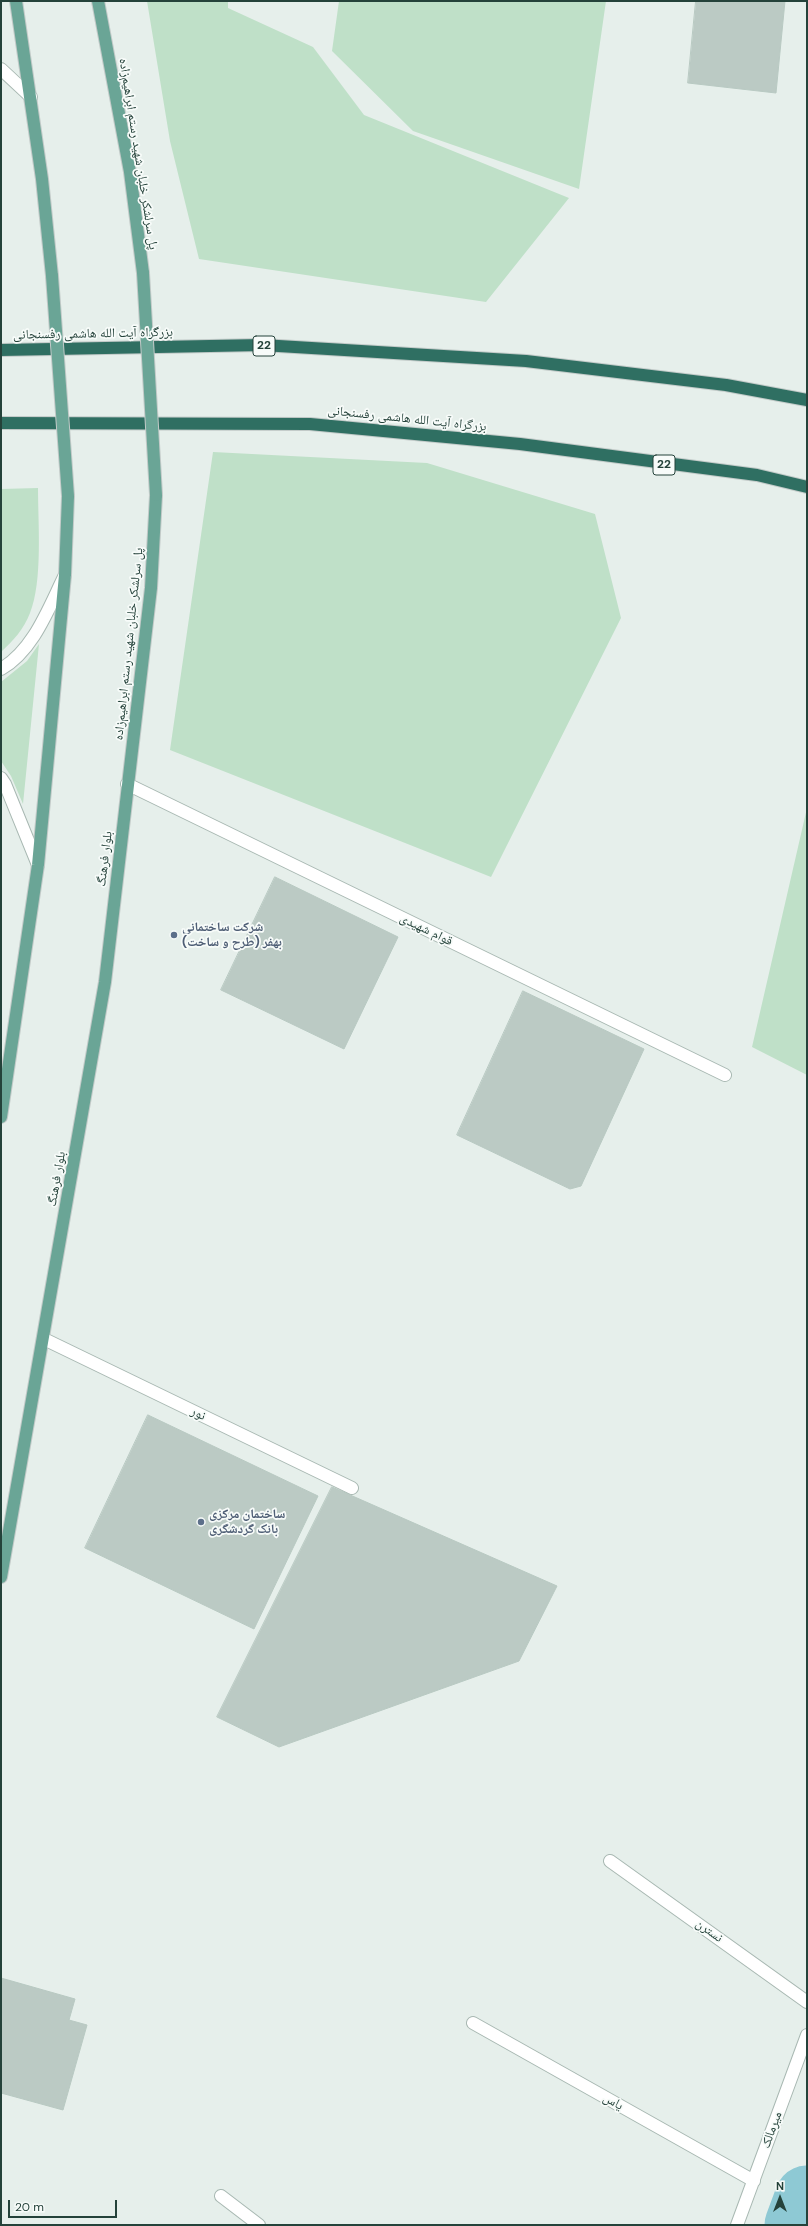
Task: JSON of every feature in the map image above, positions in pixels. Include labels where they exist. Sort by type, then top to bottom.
[{"type":"highway","name":"بزرگراه آیت الله هاشمی رفسنجانی","points":[[1,350],[262,346],[526,361],[726,385],[807,400]]},
{"type":"highway","name":"بزرگراه آیت الله هاشمی رفسنجانی","points":[[1,423],[310,424],[520,444],[757,475],[807,487]]},
{"type":"main road","points":[[1,1117],[38,865],[65,575],[68,496],[52,276],[42,179],[16,1]]},
{"type":"main road","name":"پل سرلشکر خلبان شهید رستم ابراهیم‌زاده","points":[[98,4],[130,172],[143,273],[156,495],[151,588],[127,784]]},
{"type":"main road","name":"بلوار فرهنگ","points":[[1,1577],[44,1339],[105,982],[127,784]]},
{"type":"street","points":[[1,69],[31,97]]},
{"type":"street","points":[[1,669],[10,664],[36,632],[65,575]]},
{"type":"street","points":[[1,778],[5,784],[38,865]]},
{"type":"street","name":"قوام شهیدی","points":[[127,784],[725,1075]]},
{"type":"street","name":"نور","points":[[44,1339],[352,1488]]},
{"type":"street","name":"نسترن","points":[[610,1861],[807,2002]]},
{"type":"street","name":"یاس","points":[[473,2023],[754,2181]]},
{"type":"street","name":"میرمالک","points":[[737,2225],[807,2035]]},
{"type":"street","points":[[221,2196],[259,2225]]},
{"type":"green space","points":[[147,1],[228,1],[228,8],[313,47],[364,115],[569,198],[486,302],[199,259],[170,141]]},
{"type":"green space","points":[[339,1],[606,1],[579,189],[413,131],[332,51]]},
{"type":"green space","points":[[213,452],[427,463],[595,514],[621,618],[491,877],[170,750]]},
{"type":"green space","points":[[38,488],[39,552],[37,585],[34,600],[28,619],[14,639],[1,652],[1,489]]},
{"type":"green space","points":[[39,644],[23,804],[11,776],[1,761],[1,682],[27,661]]},
{"type":"green space","points":[[807,808],[807,1075],[752,1047]]},
{"type":"building","points":[[696,1],[785,1],[776,93],[688,83]]},
{"type":"building","points":[[275,877],[398,937],[344,1049],[221,990]]},
{"type":"building","points":[[523,991],[644,1049],[581,1186],[570,1189],[457,1135]]},
{"type":"building","name":"ساختمان مرکزی بانک گردشگری","points":[[148,1415],[318,1496],[254,1629],[85,1548]]},
{"type":"building","points":[[332,1487],[557,1586],[519,1661],[279,1747],[217,1717]]},
{"type":"building","points":[[1,1978],[75,1999],[69,2020],[87,2025],[63,2110],[1,2093]]},
{"type":"waterway","points":[[797,2225],[807,2198]]},
{"type":"place","name":"شرکت ساختمانی بهفر (طرح و ساخت)","points":[[174,935]]},
{"type":"place","name":"ساختمان مرکزی بانک گردشگری","points":[[201,1522]]}]
